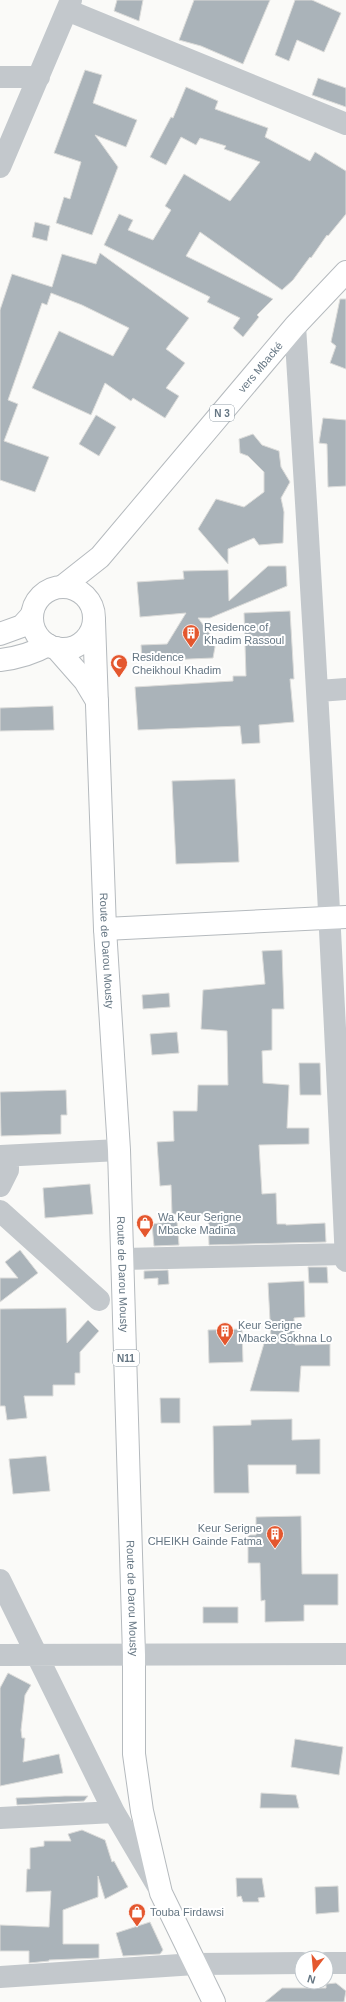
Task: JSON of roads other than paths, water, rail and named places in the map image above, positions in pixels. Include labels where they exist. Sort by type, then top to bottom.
[{"type":"main road","name":"vers Mbacké","points":[[62,587],[100,557],[295,326],[346,272]]},
{"type":"main road","name":"vers Mbacké","points":[[86,596],[100,557]]},
{"type":"main road","points":[[0,634],[22,626],[32,615],[36,603],[45,593],[52,589],[62,587],[75,590],[86,596],[92,608],[94,621],[88,637],[82,643],[73,647],[52,647],[32,654],[0,660]]},
{"type":"main road","points":[[32,615],[35,632],[85,681],[97,700]]},
{"type":"main road","name":"Route de Darou Mousty","points":[[94,621],[105,929],[120,1150],[134,1655],[134,1754],[142,1811],[162,1893],[214,2002]]},
{"type":"main road","points":[[105,929],[338,918]]},
{"type":"street","points":[[0,168],[40,77],[69,5],[346,124]]},
{"type":"street","points":[[0,77],[40,77]]},
{"type":"street","points":[[295,326],[319,691],[338,918],[346,1261]]},
{"type":"street","points":[[319,691],[346,689]]},
{"type":"street","points":[[0,1186],[8,1170],[4,1156],[120,1150]]},
{"type":"street","points":[[0,1211],[99,1300]]},
{"type":"street","points":[[123,1259],[346,1254]]},
{"type":"street","points":[[0,1580],[114,1812],[162,1893]]},
{"type":"street","points":[[0,1655],[346,1654]]},
{"type":"street","points":[[0,1818],[114,1812]]},
{"type":"street","points":[[0,1976],[195,1964],[294,1963]]},
{"type":"street","points":[[334,1963],[346,1963]]},
{"type":"place","name":"Residence of Khadim Rassoul","points":[[191,648]]},
{"type":"place","name":"Residence Cheikhoul Khadim","points":[[119,678]]},
{"type":"place","name":"Wa Keur Serigne Mbacke Madina","points":[[145,1238]]},
{"type":"place","name":"Keur Serigne Mbacke Sokhna Lo","points":[[225,1346]]},
{"type":"place","name":"Keur Serigne CHEIKH Gainde Fatma","points":[[275,1549]]},
{"type":"place","name":"Touba Firdawsi","points":[[137,1927]]}]
